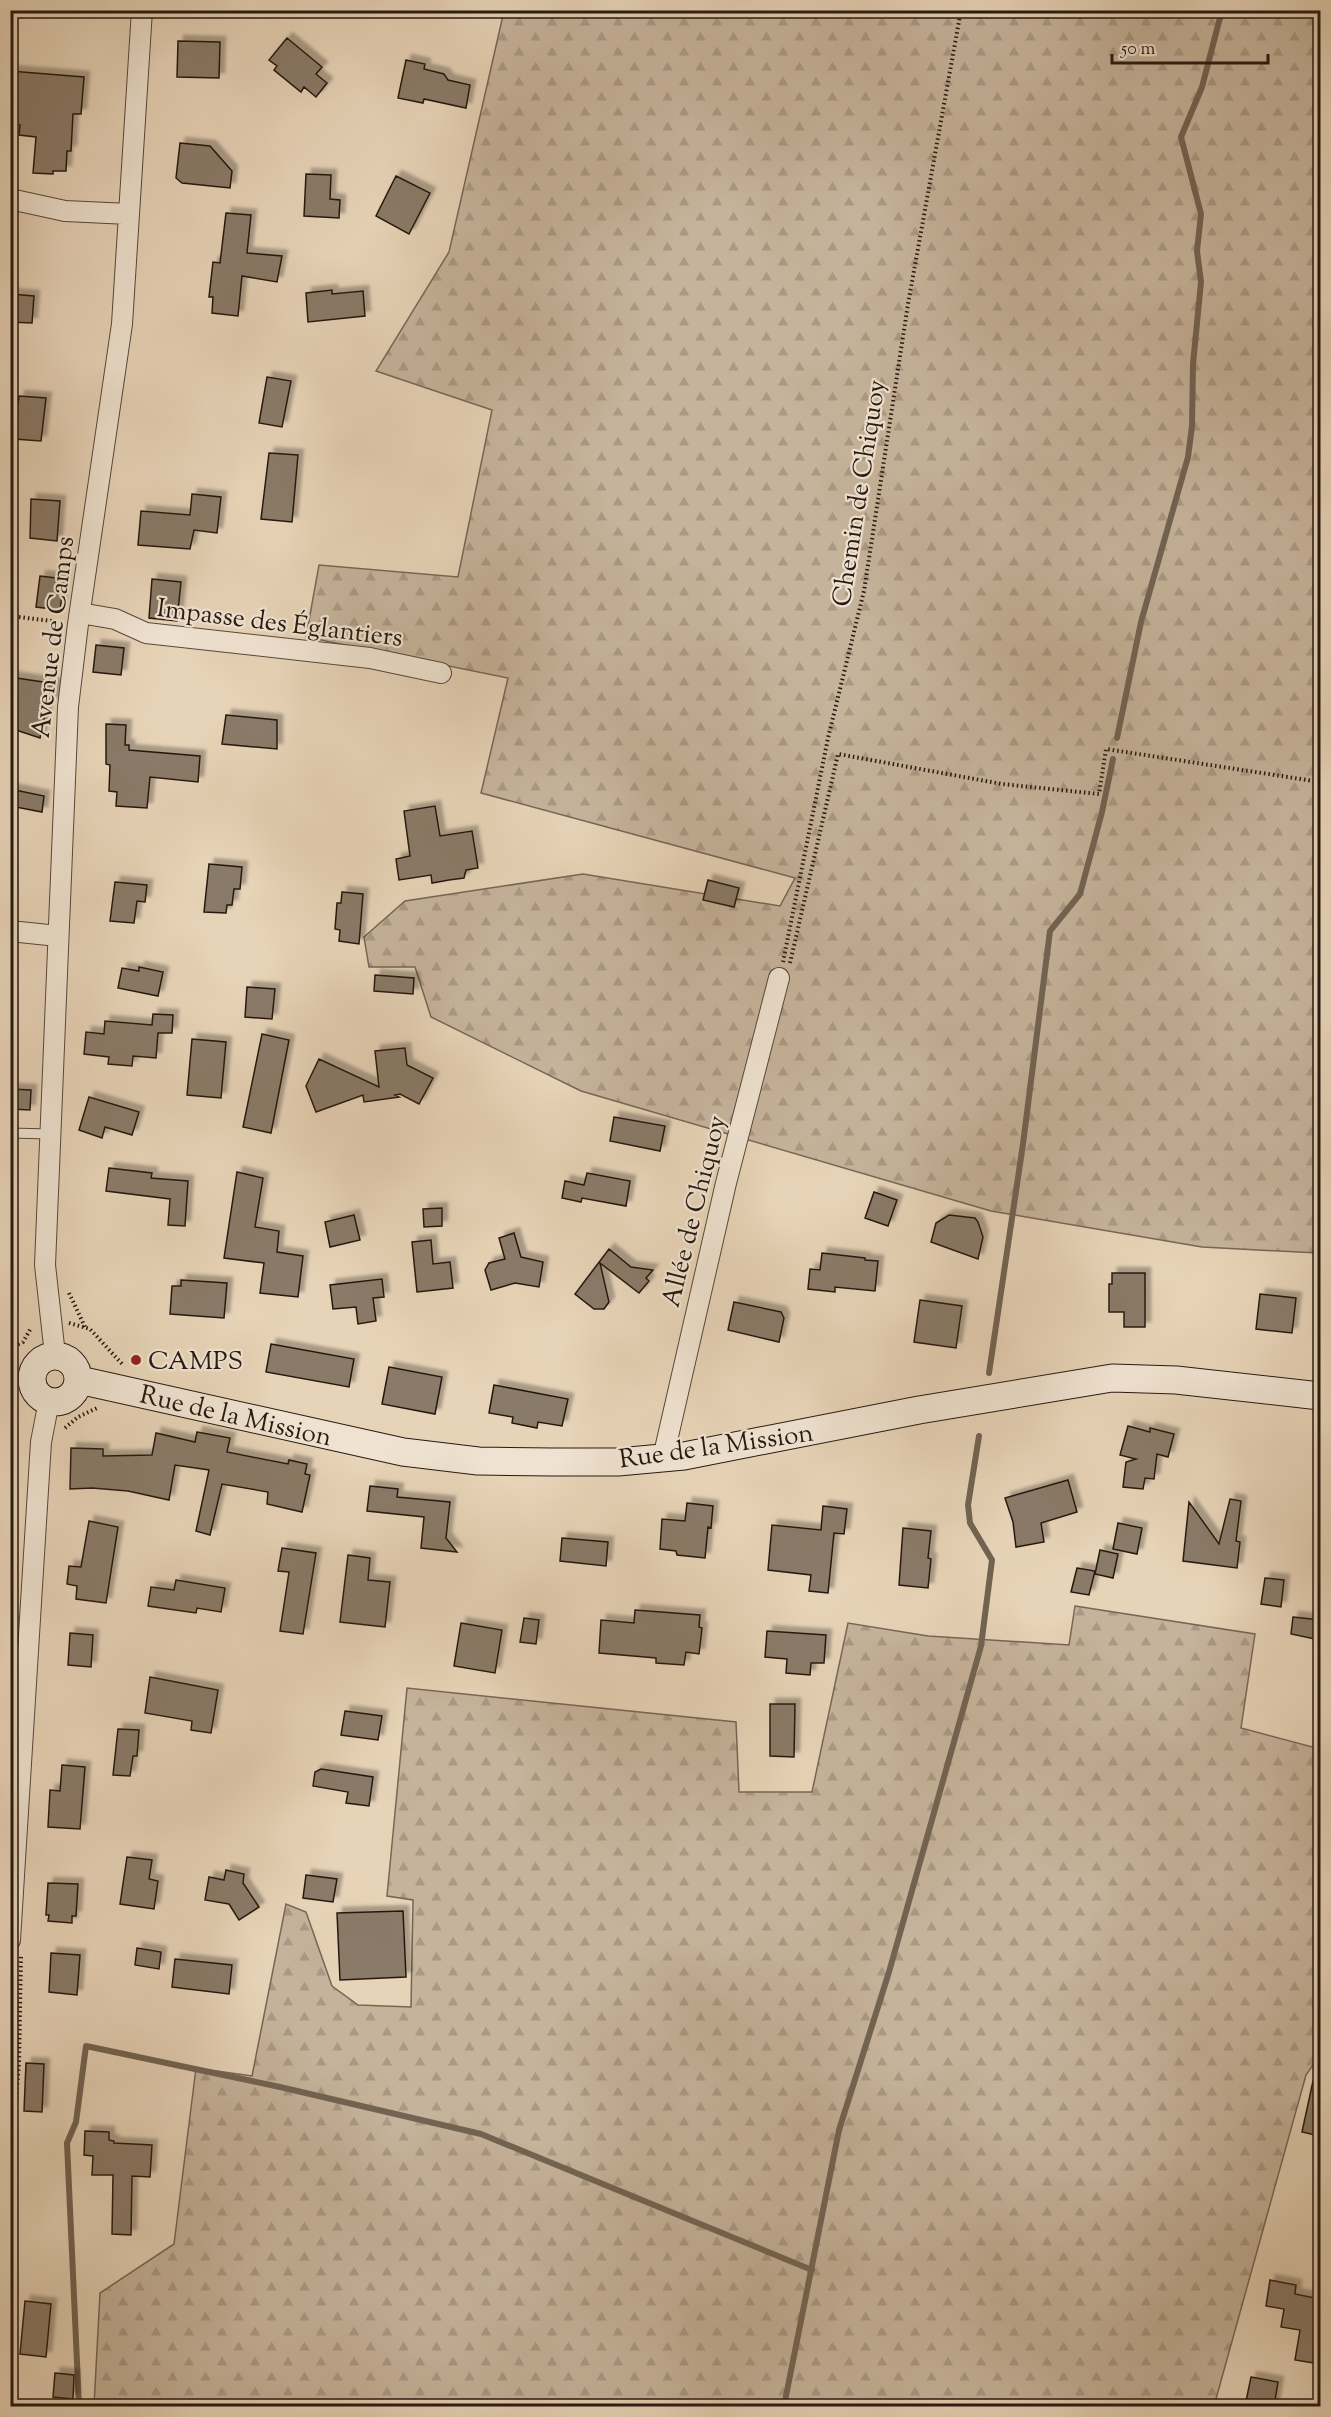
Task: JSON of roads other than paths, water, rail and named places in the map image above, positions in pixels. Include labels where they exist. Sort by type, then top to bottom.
[{"type":"main road","points":[[55,1355],[69,1360],[78,1372],[79,1380],[69,1398],[56,1402],[30,1387],[35,1366],[40,1360],[55,1355]]},
{"type":"main road","name":"Rue de la Mission","points":[[79,1380],[403,1452],[478,1461],[618,1462],[684,1456],[919,1410],[1112,1378],[1176,1380],[1320,1396]]},
{"type":"street","name":"Avenue de Camps","points":[[55,1355],[45,1266],[68,707],[122,324],[142,10]]},
{"type":"street","points":[[10,199],[65,211],[129,214]]},
{"type":"street","name":"Impasse des Églantiers","points":[[79,618],[115,619],[146,633],[370,658],[441,673]]},
{"type":"street","points":[[10,931],[58,936]]},
{"type":"street","name":"Allée de Chiquoy","points":[[663,1458],[726,1184],[784,976]]},
{"type":"street","points":[[10,1940],[41,1442],[30,1387]]},
{"type":"lane","points":[[10,1133],[50,1134]]},
{"type":"waterway","points":[[1117,738],[1141,622],[1188,457],[1192,426],[1193,364],[1201,282],[1197,251],[1201,214],[1181,137],[1202,87],[1222,10]]},
{"type":"waterway","points":[[989,1373],[1023,1144],[1050,931],[1080,894],[1102,812],[1113,759]]},
{"type":"waterway","points":[[784,2406],[839,2130],[889,1972],[981,1646],[992,1560],[970,1523],[968,1505],[979,1436]]},
{"type":"waterway","points":[[79,2406],[67,2143],[76,2122],[86,2046],[280,2087],[481,2134],[812,2270]]},
{"type":"place","name":"CAMPS","points":[[136,1360]]}]
